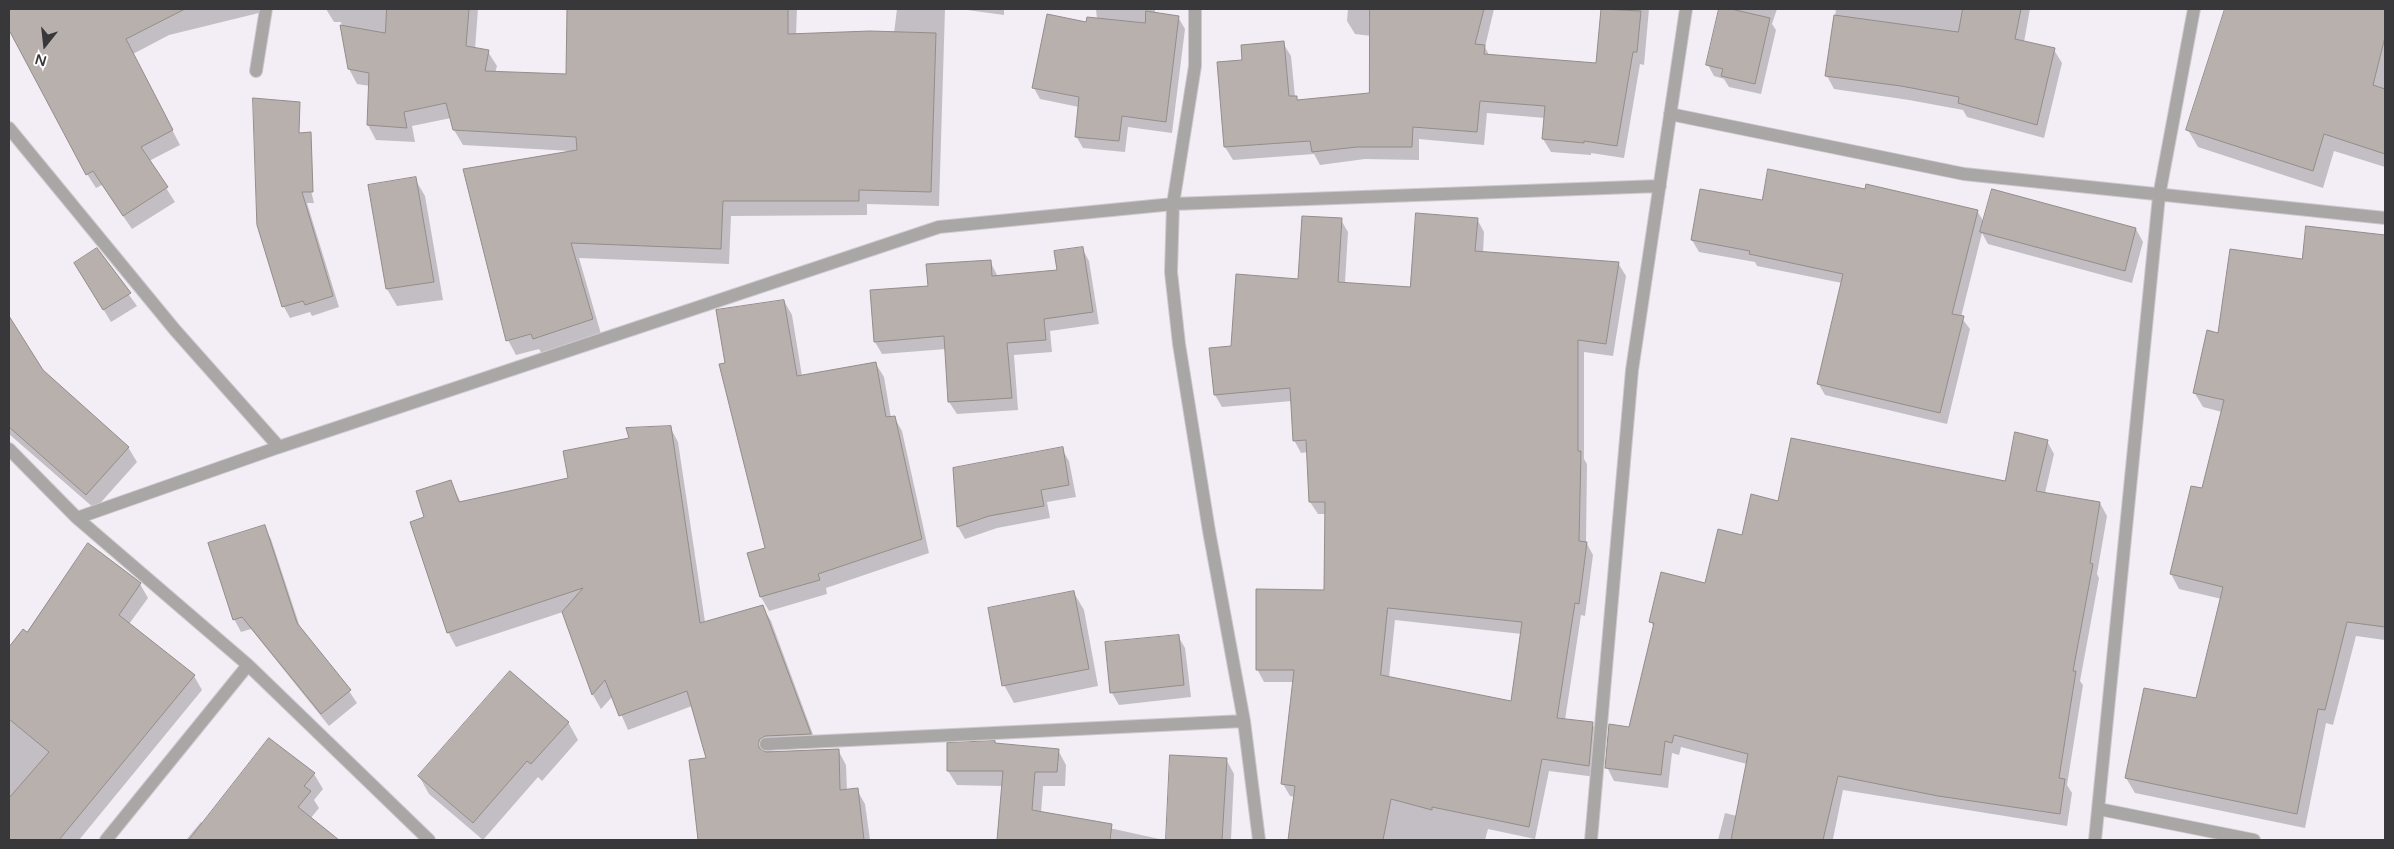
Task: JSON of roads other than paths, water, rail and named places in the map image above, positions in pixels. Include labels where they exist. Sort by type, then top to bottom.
[{"type":"street","points":[[256,71],[266,9]]},
{"type":"street","points":[[1195,9],[1195,66],[1173,204],[1171,272],[1179,344],[1209,531],[1244,720],[1259,840]]},
{"type":"street","points":[[1591,840],[1632,370],[1686,9]]},
{"type":"street","points":[[2095,840],[2159,196],[2194,9]]},
{"type":"street","points":[[1670,114],[1964,174],[2159,196],[2385,218]]},
{"type":"street","points":[[9,128],[175,330],[279,447]]},
{"type":"street","points":[[77,518],[279,447],[939,227],[1173,204],[1660,186]]},
{"type":"street","points":[[9,449],[77,518],[248,665],[429,840]]},
{"type":"street","points":[[106,840],[248,665]]},
{"type":"street","points":[[766,744],[1244,720]]},
{"type":"street","points":[[2099,810],[2254,840]]}]
